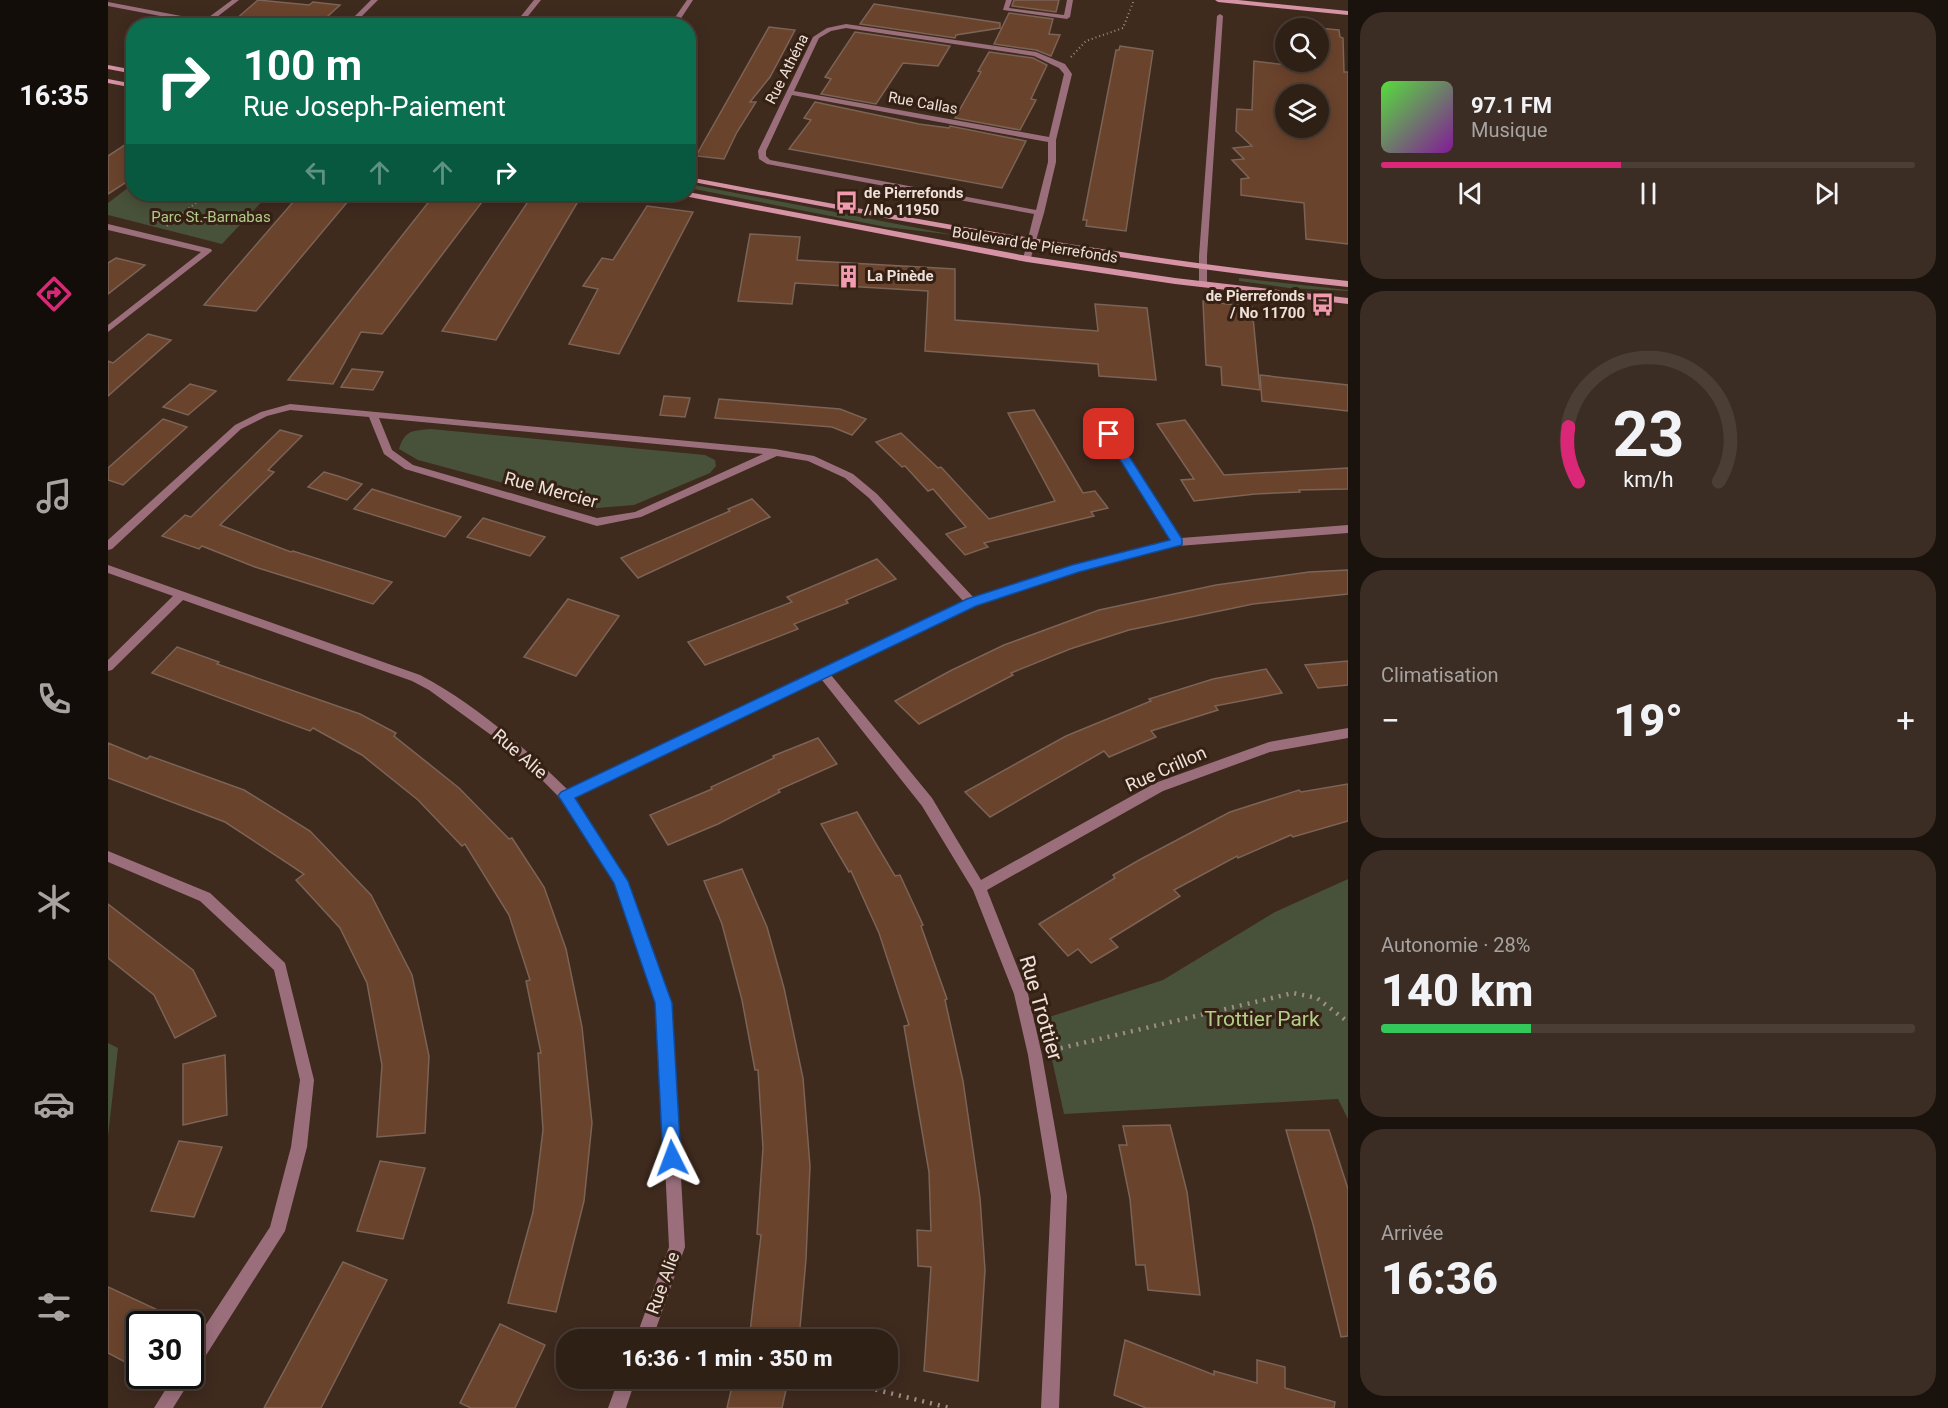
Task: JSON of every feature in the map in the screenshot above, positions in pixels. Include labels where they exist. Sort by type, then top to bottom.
[{"type":"main road","points":[[1218,0],[1348,13]]},
{"type":"main road","points":[[108,67],[126,70]]},
{"type":"main road","points":[[108,81],[126,84]]},
{"type":"main road","name":"Boulevard de Pierrefonds","points":[[696,180],[1032,243],[1348,284]]},
{"type":"main road","name":"Boulevard de Pierrefonds","points":[[696,196],[1027,259],[1203,284],[1348,301]]},
{"type":"street","points":[[212,18],[236,0]]},
{"type":"street","points":[[356,18],[375,0]]},
{"type":"street","points":[[523,18],[538,0]]},
{"type":"street","points":[[678,18],[690,0]]},
{"type":"street","points":[[1009,0],[1005,9],[1067,17],[1070,0]]},
{"type":"street","points":[[108,4],[181,18]]},
{"type":"street","points":[[1203,284],[1220,16]]},
{"type":"street","name":"Rue Athéna","points":[[1040,213],[767,162],[762,157],[762,151],[816,37],[822,32],[837,27],[1036,54],[1062,66]]},
{"type":"street","points":[[1027,259],[1052,162],[1052,140],[1068,74],[1062,66]]},
{"type":"street","name":"Rue Callas","points":[[789,92],[1052,140]]},
{"type":"street","points":[[108,227],[208,251],[108,329]]},
{"type":"street","points":[[108,546],[238,427],[264,414],[290,407],[775,452],[810,458],[849,476],[873,496],[972,603]]},
{"type":"street","name":"Rue Mercier","points":[[373,415],[388,452],[409,467],[597,522],[637,515],[775,452]]},
{"type":"street","points":[[1098,416],[1178,542]]},
{"type":"street","points":[[566,796],[972,603],[1077,568],[1178,542],[1348,529]]},
{"type":"street","name":"Rue Alie","points":[[108,569],[416,678],[433,687],[517,748],[566,796],[620,881],[664,1003],[677,1247],[647,1329]]},
{"type":"street","points":[[108,667],[180,596]]},
{"type":"street","name":"Rue Trottier","points":[[823,673],[927,802],[979,888],[1021,994],[1035,1055],[1059,1196],[1050,1408]]},
{"type":"street","name":"Rue Crillon","points":[[979,888],[1159,787],[1269,747],[1348,733]]},
{"type":"street","points":[[108,856],[205,897],[280,968],[307,1080],[299,1147],[277,1231],[204,1343]]},
{"type":"street","points":[[163,1408],[175,1389]]},
{"type":"street","points":[[617,1408],[624,1389]]},
{"type":"path","points":[[1062,66],[1086,41],[1124,28],[1134,0]]},
{"type":"path","points":[[153,238],[198,201]]},
{"type":"path","points":[[1035,1055],[1293,993],[1317,998],[1348,1022]]},
{"type":"path","points":[[873,1389],[950,1408]]},
{"type":"green space","points":[[696,185],[954,235],[886,227],[696,189]]},
{"type":"green space","name":"Parc St.-Barnabas","points":[[126,189],[126,201],[262,201],[222,244],[108,215],[108,203]]},
{"type":"green space","points":[[1239,278],[1348,291],[1289,288],[1239,281]]},
{"type":"green space","points":[[431,429],[705,455],[715,460],[716,466],[710,473],[634,505],[597,508],[418,460],[399,449],[401,442],[410,432]]},
{"type":"green space","name":"Trottier Park","points":[[1348,879],[1348,1119],[1338,1099],[1064,1114],[1043,1019],[1163,980],[1275,912]]},
{"type":"green space","points":[[108,1043],[118,1048],[108,1136]]},
{"type":"building","points":[[258,0],[309,5],[313,2],[340,5],[326,18],[237,18]]},
{"type":"building","points":[[1014,0],[1059,0],[1056,12],[1012,6]]},
{"type":"building","points":[[874,4],[1000,23],[1000,28],[956,35],[955,38],[860,24]]},
{"type":"building","points":[[1009,13],[1053,19],[1049,34],[1060,35],[1051,56],[1036,50],[994,44]]},
{"type":"building","points":[[769,27],[795,30],[770,77],[750,102],[756,102],[737,132],[724,159],[696,156]]},
{"type":"building","points":[[1329,29],[1339,30],[1340,37],[1343,38],[1344,72],[1348,72],[1348,244],[1306,239],[1304,203],[1241,195],[1241,179],[1249,178],[1232,160],[1244,159],[1233,148],[1252,146],[1236,131],[1237,109],[1252,110],[1254,61],[1275,64],[1275,72],[1329,72]]},
{"type":"building","points":[[855,32],[950,46],[938,66],[903,63],[876,104],[821,94],[831,79],[825,77]]},
{"type":"building","points":[[1120,46],[1153,51],[1126,231],[1086,226],[1087,220],[1083,220],[1116,50],[1119,50]]},
{"type":"building","points":[[989,52],[1033,58],[1047,65],[1031,99],[1036,100],[1020,130],[955,118],[981,72],[978,71]]},
{"type":"building","points":[[815,102],[919,124],[949,128],[950,126],[1026,141],[1002,188],[789,149],[811,120],[804,118]]},
{"type":"building","points":[[126,144],[126,182],[108,194],[108,156]]},
{"type":"building","points":[[294,201],[348,201],[256,311],[204,305]]},
{"type":"building","points":[[429,201],[483,201],[382,334],[361,332],[333,384],[288,380]]},
{"type":"building","points":[[528,201],[578,201],[496,340],[442,331]]},
{"type":"building","points":[[647,206],[693,212],[619,354],[569,344],[598,289],[583,286],[602,258],[613,260]]},
{"type":"building","points":[[750,234],[800,237],[797,260],[955,269],[955,320],[1098,331],[1095,304],[1147,308],[1156,380],[1099,376],[1098,364],[925,351],[928,291],[795,283],[792,304],[738,301]]},
{"type":"building","points":[[116,258],[145,265],[108,294],[108,263]]},
{"type":"building","points":[[1203,301],[1252,307],[1260,390],[1222,385],[1221,367],[1206,365]]},
{"type":"building","points":[[148,334],[171,340],[108,396],[108,361],[113,363]]},
{"type":"building","points":[[352,369],[383,372],[373,390],[341,387]]},
{"type":"building","points":[[1260,375],[1348,385],[1348,411],[1262,401]]},
{"type":"building","points":[[190,384],[216,391],[188,415],[163,407]]},
{"type":"building","points":[[664,396],[690,398],[685,417],[660,415]]},
{"type":"building","points":[[719,399],[840,409],[866,419],[852,435],[832,427],[715,418]]},
{"type":"building","points":[[1034,410],[1083,493],[1095,491],[1108,508],[1091,512],[1094,516],[984,543],[988,547],[965,555],[946,534],[966,527],[933,489],[928,491],[905,466],[902,467],[876,442],[901,433],[938,468],[941,467],[989,519],[1055,501],[1008,413]]},
{"type":"building","points":[[163,419],[187,427],[123,485],[108,480],[108,468]]},
{"type":"building","points":[[1185,420],[1224,475],[1348,468],[1348,489],[1299,490],[1300,492],[1255,494],[1194,501],[1181,480],[1194,479],[1157,424]]},
{"type":"building","points":[[280,430],[302,436],[268,470],[274,472],[220,525],[291,552],[392,582],[373,604],[255,567],[202,546],[199,549],[162,536],[185,515],[191,517]]},
{"type":"building","points":[[324,472],[362,484],[347,500],[308,487]]},
{"type":"building","points":[[372,489],[461,517],[445,537],[354,509]]},
{"type":"building","points":[[752,499],[770,517],[638,578],[621,558],[730,511],[728,509]]},
{"type":"building","points":[[483,518],[545,537],[530,556],[467,537]]},
{"type":"building","points":[[877,559],[896,579],[846,600],[848,603],[794,624],[798,629],[705,665],[688,642],[792,602],[787,597]]},
{"type":"building","points":[[1348,570],[1348,594],[1253,604],[1129,630],[1070,649],[1011,673],[1013,675],[919,724],[895,701],[1004,645],[1099,610],[1216,585],[1309,572]]},
{"type":"building","points":[[568,599],[619,616],[576,676],[524,657]]},
{"type":"building","points":[[177,647],[219,662],[217,664],[360,714],[396,733],[394,736],[459,788],[509,839],[512,838],[544,887],[566,949],[582,1027],[592,1123],[584,1201],[556,1312],[508,1303],[533,1212],[543,1130],[538,1053],[541,1053],[526,981],[530,980],[509,915],[465,844],[462,846],[418,800],[362,755],[313,728],[310,731],[152,673]]},
{"type":"building","points":[[1348,661],[1348,685],[1318,688],[1305,665]]},
{"type":"building","points":[[1266,669],[1282,693],[1215,706],[1218,710],[1151,731],[1156,737],[1109,757],[1104,751],[990,817],[965,792],[1066,736],[1151,701],[1149,699],[1213,679]]},
{"type":"building","points":[[818,738],[837,764],[778,790],[780,792],[718,824],[668,845],[650,815],[712,789],[711,787],[774,758],[773,756]]},
{"type":"building","points":[[108,743],[147,759],[150,756],[244,790],[310,831],[371,895],[412,975],[429,1056],[425,1133],[377,1137],[382,1065],[367,983],[340,928],[296,880],[304,874],[225,822],[108,778]]},
{"type":"building","points":[[1348,784],[1348,821],[1293,837],[1291,835],[1238,858],[1237,856],[1174,890],[1180,896],[1110,939],[1118,947],[1091,963],[1078,949],[1068,956],[1039,924],[1115,878],[1113,875],[1230,812],[1299,790],[1301,792]]},
{"type":"building","points":[[857,812],[895,876],[900,875],[923,925],[921,926],[947,999],[945,1000],[963,1081],[980,1198],[985,1270],[978,1381],[924,1371],[931,1267],[918,1266],[917,1230],[931,1231],[929,1172],[904,1026],[909,1025],[879,933],[851,871],[849,872],[821,824]]},
{"type":"building","points":[[742,869],[767,927],[784,988],[803,1078],[810,1166],[800,1329],[750,1329],[761,1235],[757,1234],[763,1148],[758,1070],[755,1070],[742,1000],[722,924],[704,881]]},
{"type":"building","points":[[108,904],[193,970],[216,1016],[175,1038],[154,995],[108,958]]},
{"type":"building","points":[[225,1055],[227,1115],[183,1125],[183,1064]]},
{"type":"building","points":[[1170,1125],[1187,1192],[1200,1295],[1148,1290],[1145,1265],[1136,1265],[1130,1199],[1119,1145],[1127,1145],[1123,1126]]},
{"type":"building","points":[[1286,1130],[1329,1130],[1348,1189],[1348,1336],[1341,1337],[1313,1224]]},
{"type":"building","points":[[179,1141],[222,1147],[194,1217],[151,1211]]},
{"type":"building","points":[[380,1161],[425,1168],[403,1239],[357,1231]]},
{"type":"building","points":[[343,1262],[387,1280],[321,1408],[264,1408]]},
{"type":"building","points":[[108,1287],[160,1311],[126,1311],[126,1362],[108,1353]]},
{"type":"building","points":[[500,1324],[545,1345],[515,1408],[471,1408],[460,1403]]},
{"type":"building","points":[[1125,1340],[1214,1375],[1214,1371],[1257,1383],[1257,1360],[1285,1367],[1285,1388],[1335,1402],[1334,1408],[1146,1408],[1114,1395]]},
{"type":"building","points":[[731,1389],[786,1390],[782,1408],[727,1408]]},
{"type":"place","name":"de Pierrefonds / No 11950","points":[[846,202]]},
{"type":"place","name":"La Pinède","points":[[849,276]]},
{"type":"place","name":"de Pierrefonds / No 11700","points":[[1323,305]]},
{"type":"route","points":[[672,1158],[664,1003],[620,881],[566,796],[972,603],[1077,568],[1178,542],[1109,434]]}]
